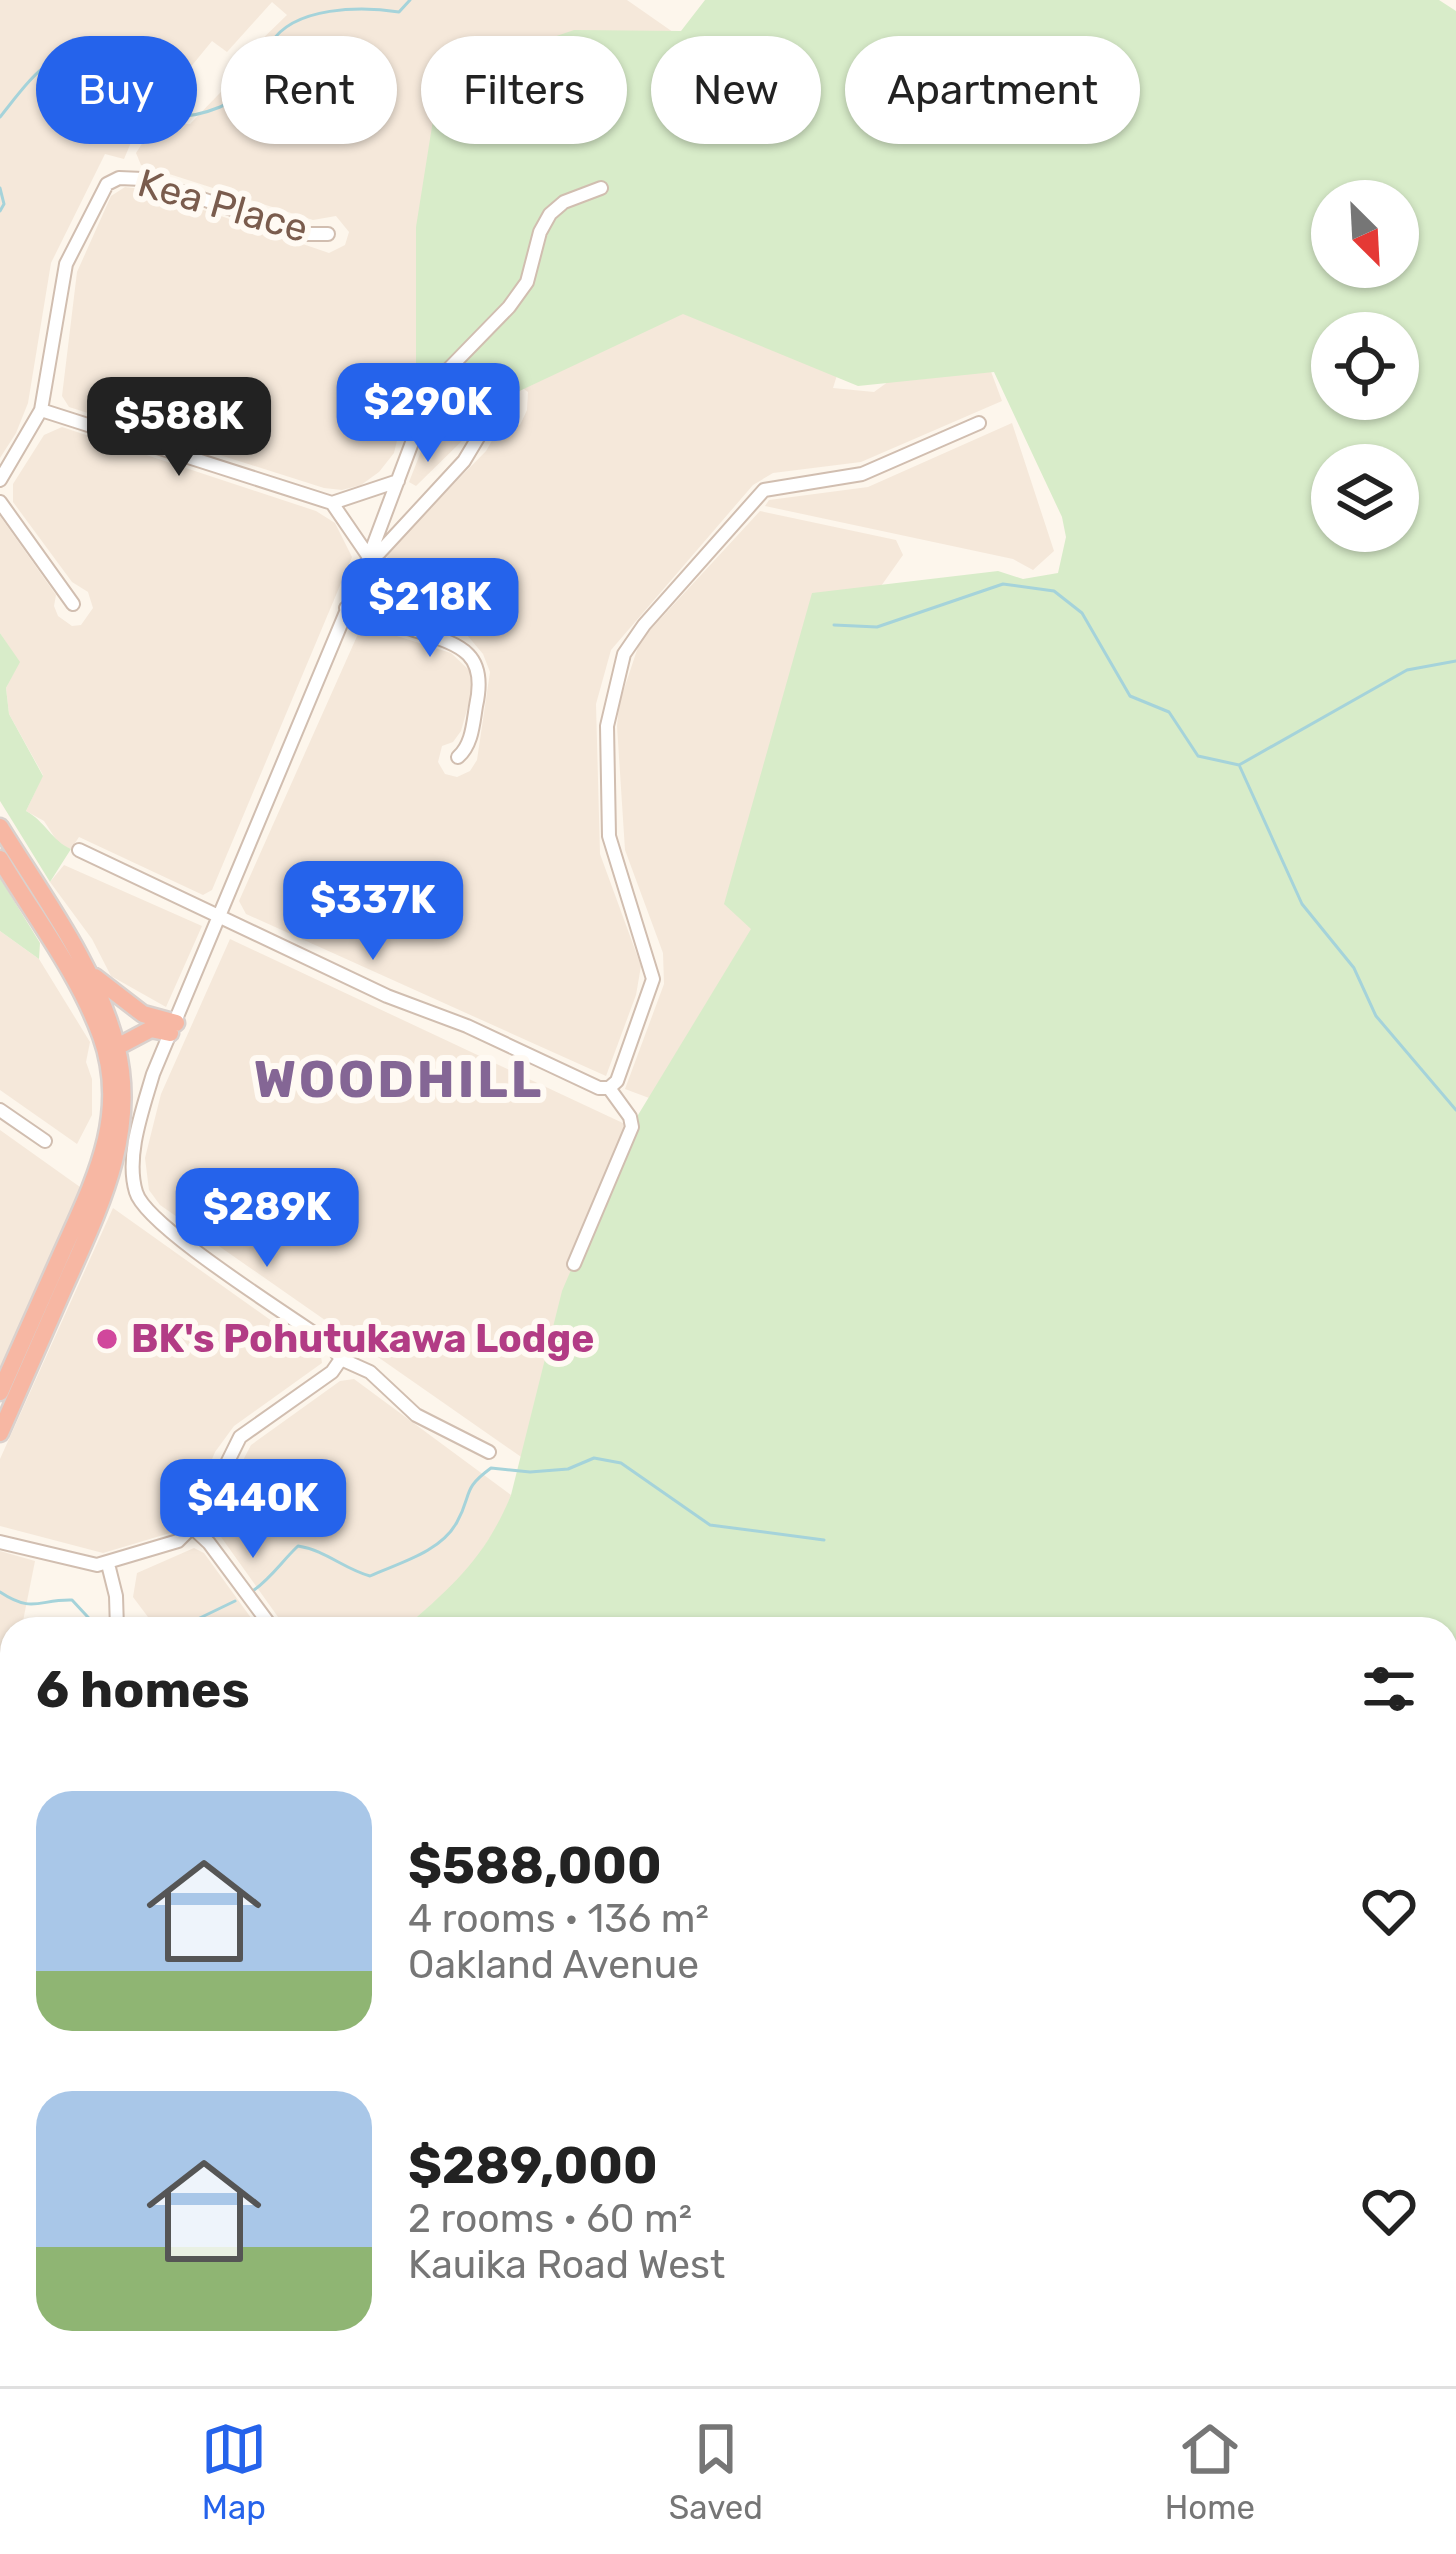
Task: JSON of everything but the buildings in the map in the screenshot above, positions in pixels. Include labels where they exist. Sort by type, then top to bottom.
[{"type":"highway","points":[[0,827],[104,1006],[117,1047],[123,1095],[122,1130],[110,1180],[0,1432]]},
{"type":"highway","points":[[0,859],[94,1019],[112,1084],[112,1111],[108,1140],[86,1206],[0,1392]]},
{"type":"highway","points":[[85,969],[129,1006],[173,1028]]},
{"type":"highway","points":[[117,1047],[151,1029],[173,1028]]},
{"type":"street","name":"Kea Place","points":[[41,410],[66,264],[102,189],[119,178],[143,179],[306,234],[328,234]]},
{"type":"street","points":[[489,1452],[416,1415],[370,1372],[341,1358],[338,1350],[167,1229],[139,1201],[133,1178],[138,1132],[153,1074],[368,557],[434,384],[527,282],[540,232],[550,214],[564,202],[601,188]]},
{"type":"street","points":[[368,557],[394,539],[464,461],[485,426],[506,404]]},
{"type":"street","points":[[0,480],[41,410],[332,503],[398,481]]},
{"type":"street","points":[[79,850],[387,996],[467,1026],[599,1088],[609,1088],[617,1081],[653,979],[609,836],[607,726],[623,654],[764,490],[862,474],[980,423]]},
{"type":"street","points":[[0,502],[74,604]]},
{"type":"street","points":[[332,503],[368,557]]},
{"type":"street","points":[[346,608],[451,641],[470,655],[480,685],[468,744],[458,757]]},
{"type":"street","points":[[574,1264],[631,1131],[630,1117],[609,1088]]},
{"type":"street","points":[[0,1110],[44,1142]]},
{"type":"street","points":[[0,1541],[77,1564],[108,1564],[178,1541],[194,1529],[240,1437],[332,1372],[341,1358]]},
{"type":"street","points":[[194,1529],[264,1617]]},
{"type":"street","points":[[108,1564],[118,1617]]},
{"type":"shaded area","points":[[0,0],[627,0],[679,36],[651,36],[651,144],[746,144],[844,353],[833,388],[874,392],[936,347],[977,334],[1002,401],[861,462],[773,473],[753,485],[611,650],[596,704],[600,854],[641,966],[636,995],[606,1076],[246,914],[239,901],[362,625],[451,653],[469,670],[472,692],[461,731],[453,742],[442,746],[438,762],[445,774],[457,777],[470,771],[477,760],[490,672],[483,654],[467,635],[372,601],[390,549],[486,451],[504,420],[520,425],[528,392],[517,384],[504,383],[468,435],[416,486],[409,482],[429,431],[401,424],[394,453],[379,472],[361,485],[342,490],[69,407],[62,396],[77,272],[111,196],[125,187],[329,253],[345,245],[349,232],[336,216],[313,220],[141,165],[136,153],[142,144],[197,144],[197,117],[221,92],[221,144],[397,144],[397,36],[265,36],[287,15],[272,2],[241,36],[221,36],[221,48],[212,41],[197,59],[197,36],[36,36],[36,144],[130,144],[124,159],[105,154],[51,263],[28,403],[0,458]]},
{"type":"shaded area","points":[[1012,423],[1054,551],[1033,570],[1013,559],[765,506],[769,500],[868,487]]},
{"type":"shaded area","points":[[62,427],[316,511],[335,523],[352,557],[212,890],[203,895],[79,837],[71,849],[59,844],[44,821],[26,811],[43,775],[9,714],[6,688],[19,662],[0,633],[0,516],[56,595],[58,616],[72,626],[81,625],[93,608],[88,592],[72,582],[13,502],[13,484],[44,435]]},
{"type":"shaded area","points":[[760,511],[896,540],[903,555],[787,719],[834,736],[676,1108],[625,1089],[664,984],[663,953],[625,850],[619,704],[640,641]]},
{"type":"shaded area","points":[[64,865],[202,926],[166,1007],[111,976],[92,939],[50,882]]},
{"type":"shaded area","points":[[0,931],[39,959],[90,1042],[86,1062],[92,1079],[92,1115],[77,1144],[0,1090]]},
{"type":"shaded area","points":[[230,939],[657,1139],[527,1461],[160,1205],[149,1190],[145,1158],[161,1094]]},
{"type":"shaded area","points":[[0,1130],[80,1187],[80,1197],[0,1373]]},
{"type":"shaded area","points":[[113,1208],[321,1356],[322,1363],[234,1426],[215,1452],[189,1515],[170,1533],[103,1553],[0,1526],[0,1459]]},
{"type":"shaded area","points":[[354,1379],[511,1495],[502,1519],[466,1575],[417,1617],[278,1617],[214,1526],[215,1514],[251,1445],[340,1381]]},
{"type":"shaded area","points":[[194,1548],[204,1553],[250,1617],[148,1617],[133,1597],[137,1573]]},
{"type":"shaded area","points":[[0,1551],[35,1561],[24,1617],[0,1617]]},
{"type":"green space","points":[[705,0],[1439,0],[1456,11],[1456,1617],[417,1617],[466,1570],[501,1517],[511,1495],[562,1291],[635,1120],[751,929],[724,904],[812,593],[998,571],[1023,579],[1058,573],[1066,537],[1062,517],[994,372],[858,386],[683,314],[511,395],[473,423],[416,402],[416,227],[429,144],[627,144],[627,36],[557,36],[574,30],[681,31]]},
{"type":"green space","points":[[0,633],[20,662],[6,688],[9,714],[43,776],[26,811],[71,849],[50,882],[0,801]]},
{"type":"green space","points":[[0,878],[40,943],[39,959],[0,931]]},
{"type":"waterway","points":[[0,117],[32,78],[51,64],[69,64],[138,108],[160,115],[187,116],[220,107],[245,88],[271,43],[296,22],[348,9],[399,12],[410,0]]},
{"type":"waterway","points":[[0,188],[4,204],[0,211]]},
{"type":"waterway","points":[[834,625],[877,627],[1003,584],[1054,591],[1082,613],[1130,696],[1169,712],[1198,756],[1239,765],[1407,670],[1456,661]]},
{"type":"waterway","points":[[1240,767],[1302,904],[1354,968],[1376,1016],[1456,1110]]},
{"type":"waterway","points":[[254,1590],[298,1546],[370,1576],[441,1541],[457,1522],[471,1487],[491,1468],[568,1469],[594,1458],[621,1463],[710,1525],[824,1540]]},
{"type":"waterway","points":[[0,1592],[29,1604],[72,1600],[88,1617]]},
{"type":"waterway","points":[[202,1617],[235,1601]]},
{"type":"place","name":"BK's Pohutukawa Lodge","points":[[107,1339]]},
{"type":"district","name":"WOODHILL","points":[[399,1079]]}]
